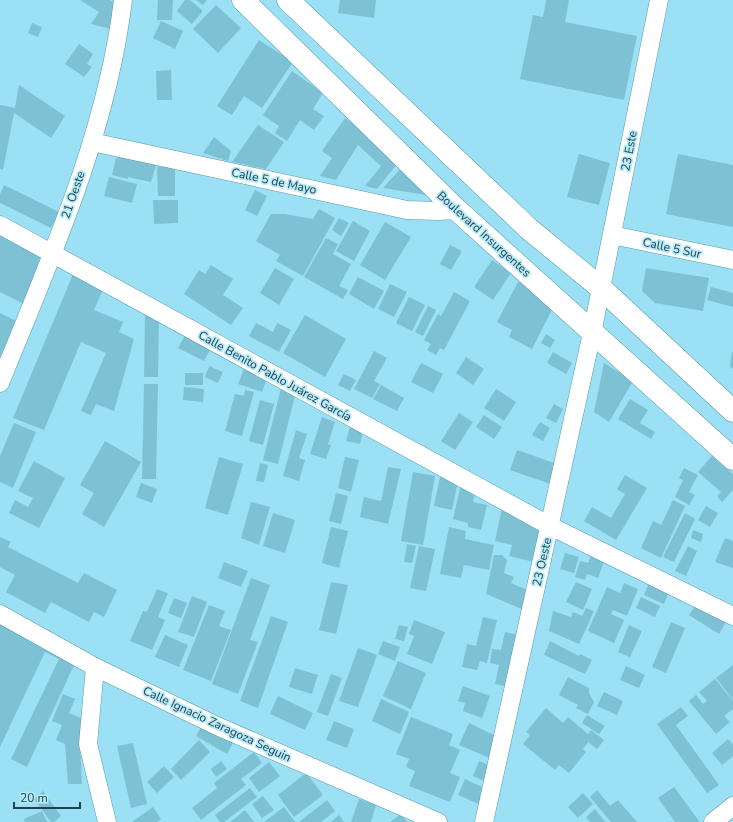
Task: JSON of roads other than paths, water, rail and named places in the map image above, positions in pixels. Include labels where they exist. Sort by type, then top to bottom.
[{"type":"main road","name":"Boulevard Insurgentes","points":[[243,0],[456,210],[733,459]]},
{"type":"main road","points":[[288,0],[600,295],[733,411]]},
{"type":"street","name":"21 Oeste","points":[[0,383],[52,254],[92,142],[118,42],[123,0]]},
{"type":"street","name":"23 Este","points":[[600,295],[660,0]]},
{"type":"street","name":"Calle 5 de Mayo","points":[[92,142],[407,210],[456,210]]},
{"type":"street","name":"Calle Benito Pablo Juárez García","points":[[0,225],[550,526],[733,616]]},
{"type":"street","name":"Calle 5 Sur","points":[[612,235],[733,260]]},
{"type":"street","name":"23 Oeste","points":[[484,822],[600,295]]},
{"type":"street","name":"Calle Ignacio Zaragoza Seguin","points":[[0,614],[96,668],[217,726],[438,822]]},
{"type":"street","points":[[96,668],[88,744],[107,822]]},
{"type":"street","points":[[713,822],[733,806]]}]
